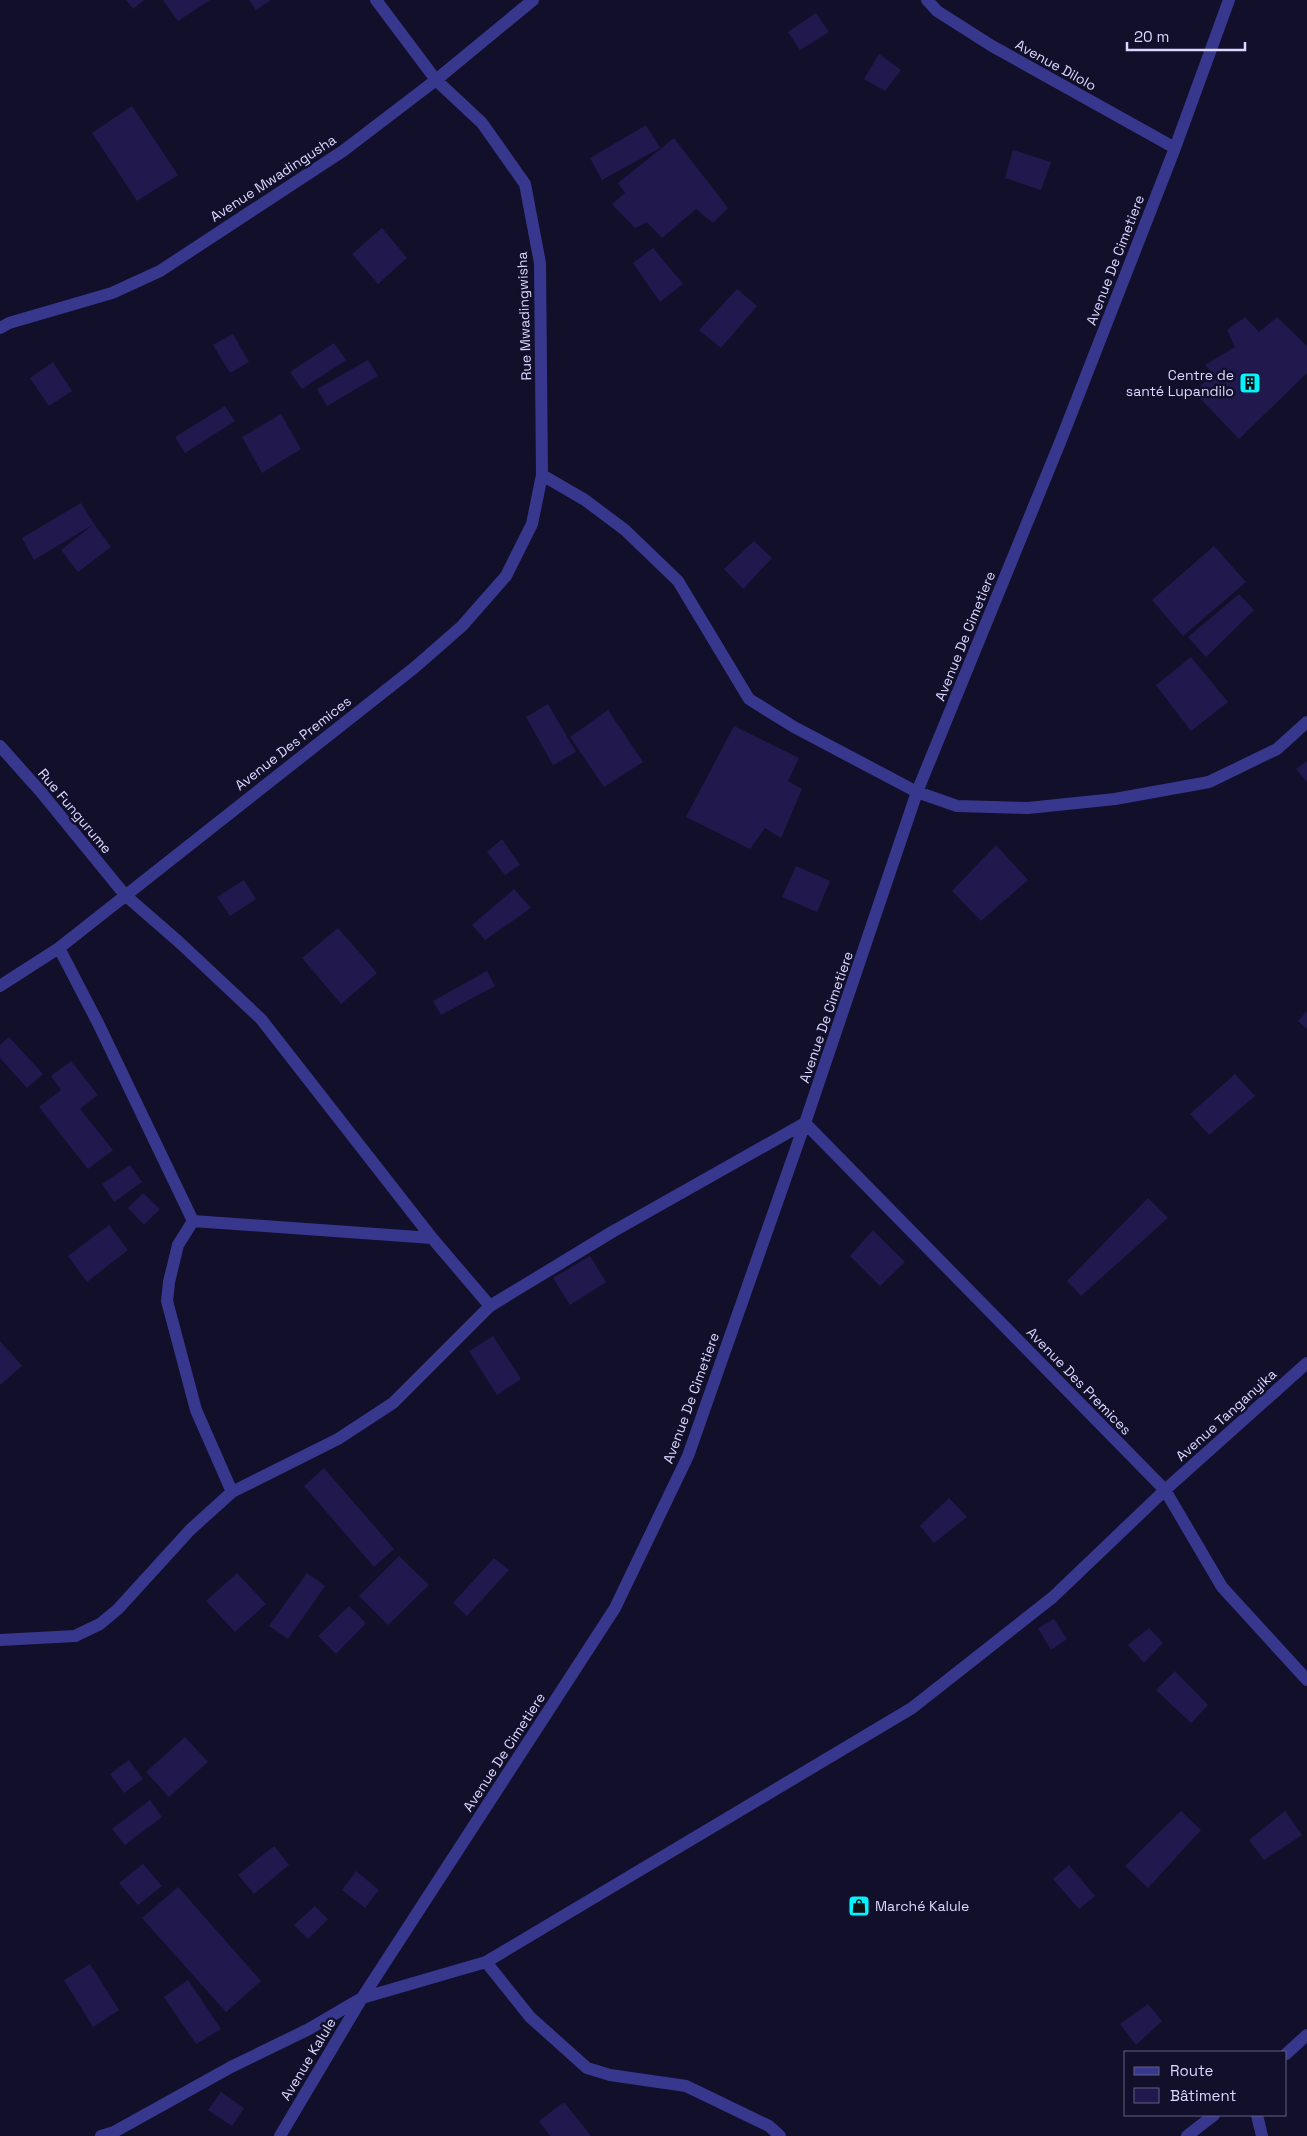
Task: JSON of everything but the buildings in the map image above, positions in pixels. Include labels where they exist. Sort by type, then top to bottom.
[{"type":"street","name":"Rue Mwadingwisha","points":[[376,0],[436,80],[482,123],[524,184],[540,263],[542,475]]},
{"type":"street","name":"Avenue Mwadingusha","points":[[0,328],[9,323],[112,293],[160,271],[343,151],[436,80],[533,0]]},
{"type":"street","name":"Avenue Dilolo","points":[[927,0],[937,12],[992,46],[1175,148]]},
{"type":"street","name":"Avenue De Cimetiere","points":[[362,1998],[615,1608],[688,1456],[806,1123],[918,792],[1061,440],[1175,148],[1229,0]]},
{"type":"street","points":[[542,475],[585,500],[625,530],[678,581],[748,698],[794,727],[918,792],[957,806],[1028,808],[1115,799],[1209,782],[1277,748],[1307,722]]},
{"type":"street","name":"Avenue Des Premices","points":[[0,986],[59,948],[414,668],[462,626],[506,576],[532,524],[542,475]]},
{"type":"street","name":"Rue Fungurume","points":[[0,746],[41,792],[125,895],[179,942],[261,1019],[432,1238],[490,1306]]},
{"type":"street","points":[[59,948],[98,1023],[193,1221]]},
{"type":"street","points":[[0,1640],[75,1636],[100,1624],[118,1609],[190,1530],[232,1492],[338,1439],[393,1402],[490,1306],[612,1232],[806,1123]]},
{"type":"street","name":"Avenue Des Premices","points":[[806,1123],[1164,1490],[1222,1587],[1307,1680]]},
{"type":"street","points":[[193,1221],[432,1238]]},
{"type":"street","points":[[193,1221],[178,1245],[169,1282],[167,1301],[196,1410],[232,1492]]},
{"type":"street","name":"Avenue Tanganyika","points":[[362,1998],[486,1962],[912,1708],[1053,1597],[1164,1490],[1307,1363]]},
{"type":"street","points":[[486,1962],[530,2017],[587,2068],[610,2075],[686,2086],[769,2126],[780,2136]]},
{"type":"street","points":[[101,2136],[114,2132],[231,2067],[309,2028],[362,1998]]},
{"type":"street","name":"Avenue Kalule","points":[[280,2136],[362,1998]]},
{"type":"street","points":[[1287,2053],[1307,2034]]},
{"type":"street","points":[[1187,2136],[1213,2116]]},
{"type":"street","points":[[1257,2116],[1262,2136]]},
{"type":"place","name":"Centre de santé Lupandilo","points":[[1250,383]]},
{"type":"place","name":"Marché Kalule","points":[[859,1906]]}]
